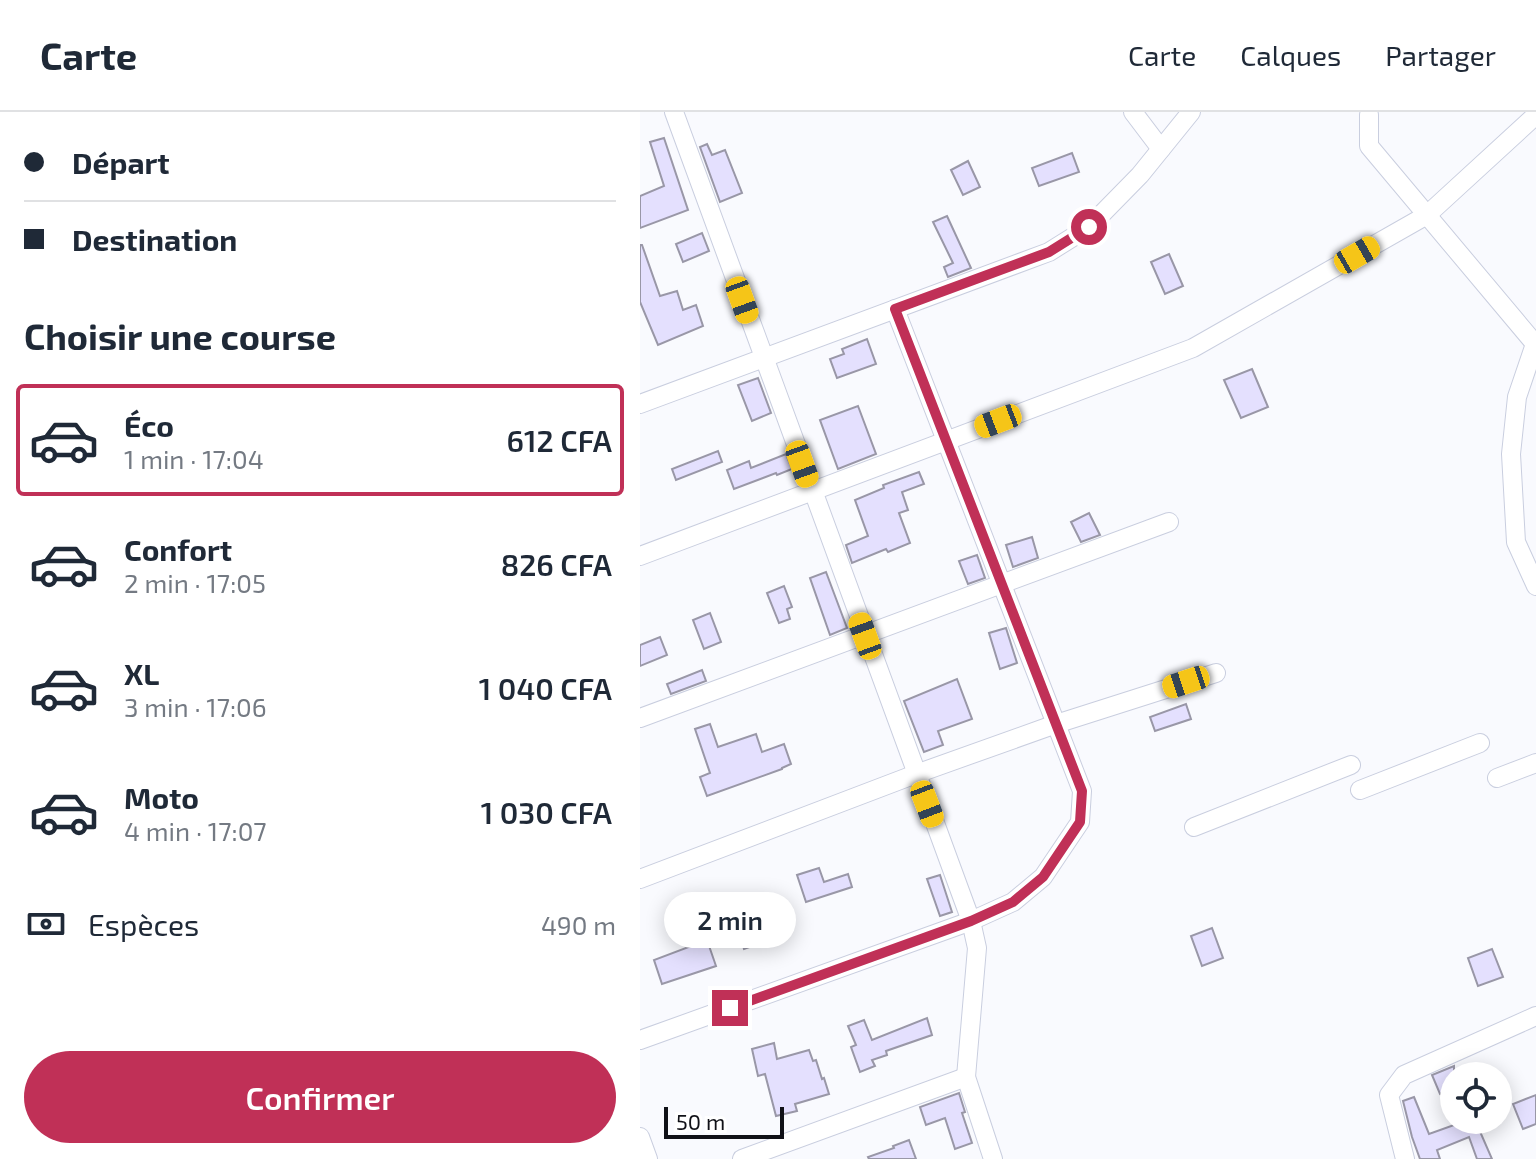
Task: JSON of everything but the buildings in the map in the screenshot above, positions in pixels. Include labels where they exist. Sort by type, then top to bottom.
[{"type":"street","points":[[674,112],[971,921],[977,948],[966,1077],[993,1159]]},
{"type":"street","points":[[1133,112],[1161,149]]},
{"type":"street","points":[[640,404],[1049,252],[1089,227],[1140,175],[1191,112]]},
{"type":"street","points":[[1365,113],[1369,146],[1536,345],[1517,397],[1511,454],[1516,542],[1536,586]]},
{"type":"street","points":[[640,556],[1193,348],[1427,215],[1536,115]]},
{"type":"street","points":[[640,1040],[971,921],[1013,902],[1043,877],[1080,822],[1082,791],[895,309]]},
{"type":"street","points":[[640,718],[1169,522]]},
{"type":"street","points":[[640,879],[916,774],[1056,724],[1216,673]]},
{"type":"street","points":[[1360,790],[1480,743]]},
{"type":"street","points":[[1497,778],[1536,763]]},
{"type":"street","points":[[1194,827],[1351,765]]},
{"type":"street","points":[[1405,1159],[1389,1095],[1404,1075],[1536,1016]]},
{"type":"street","points":[[742,1159],[966,1077]]},
{"type":"street","points":[[640,1137],[648,1159]]},
{"type":"route","points":[[730,1008],[971,921],[1013,902],[1043,877],[1080,822],[1082,791],[895,309],[1049,252],[1089,227]]}]
